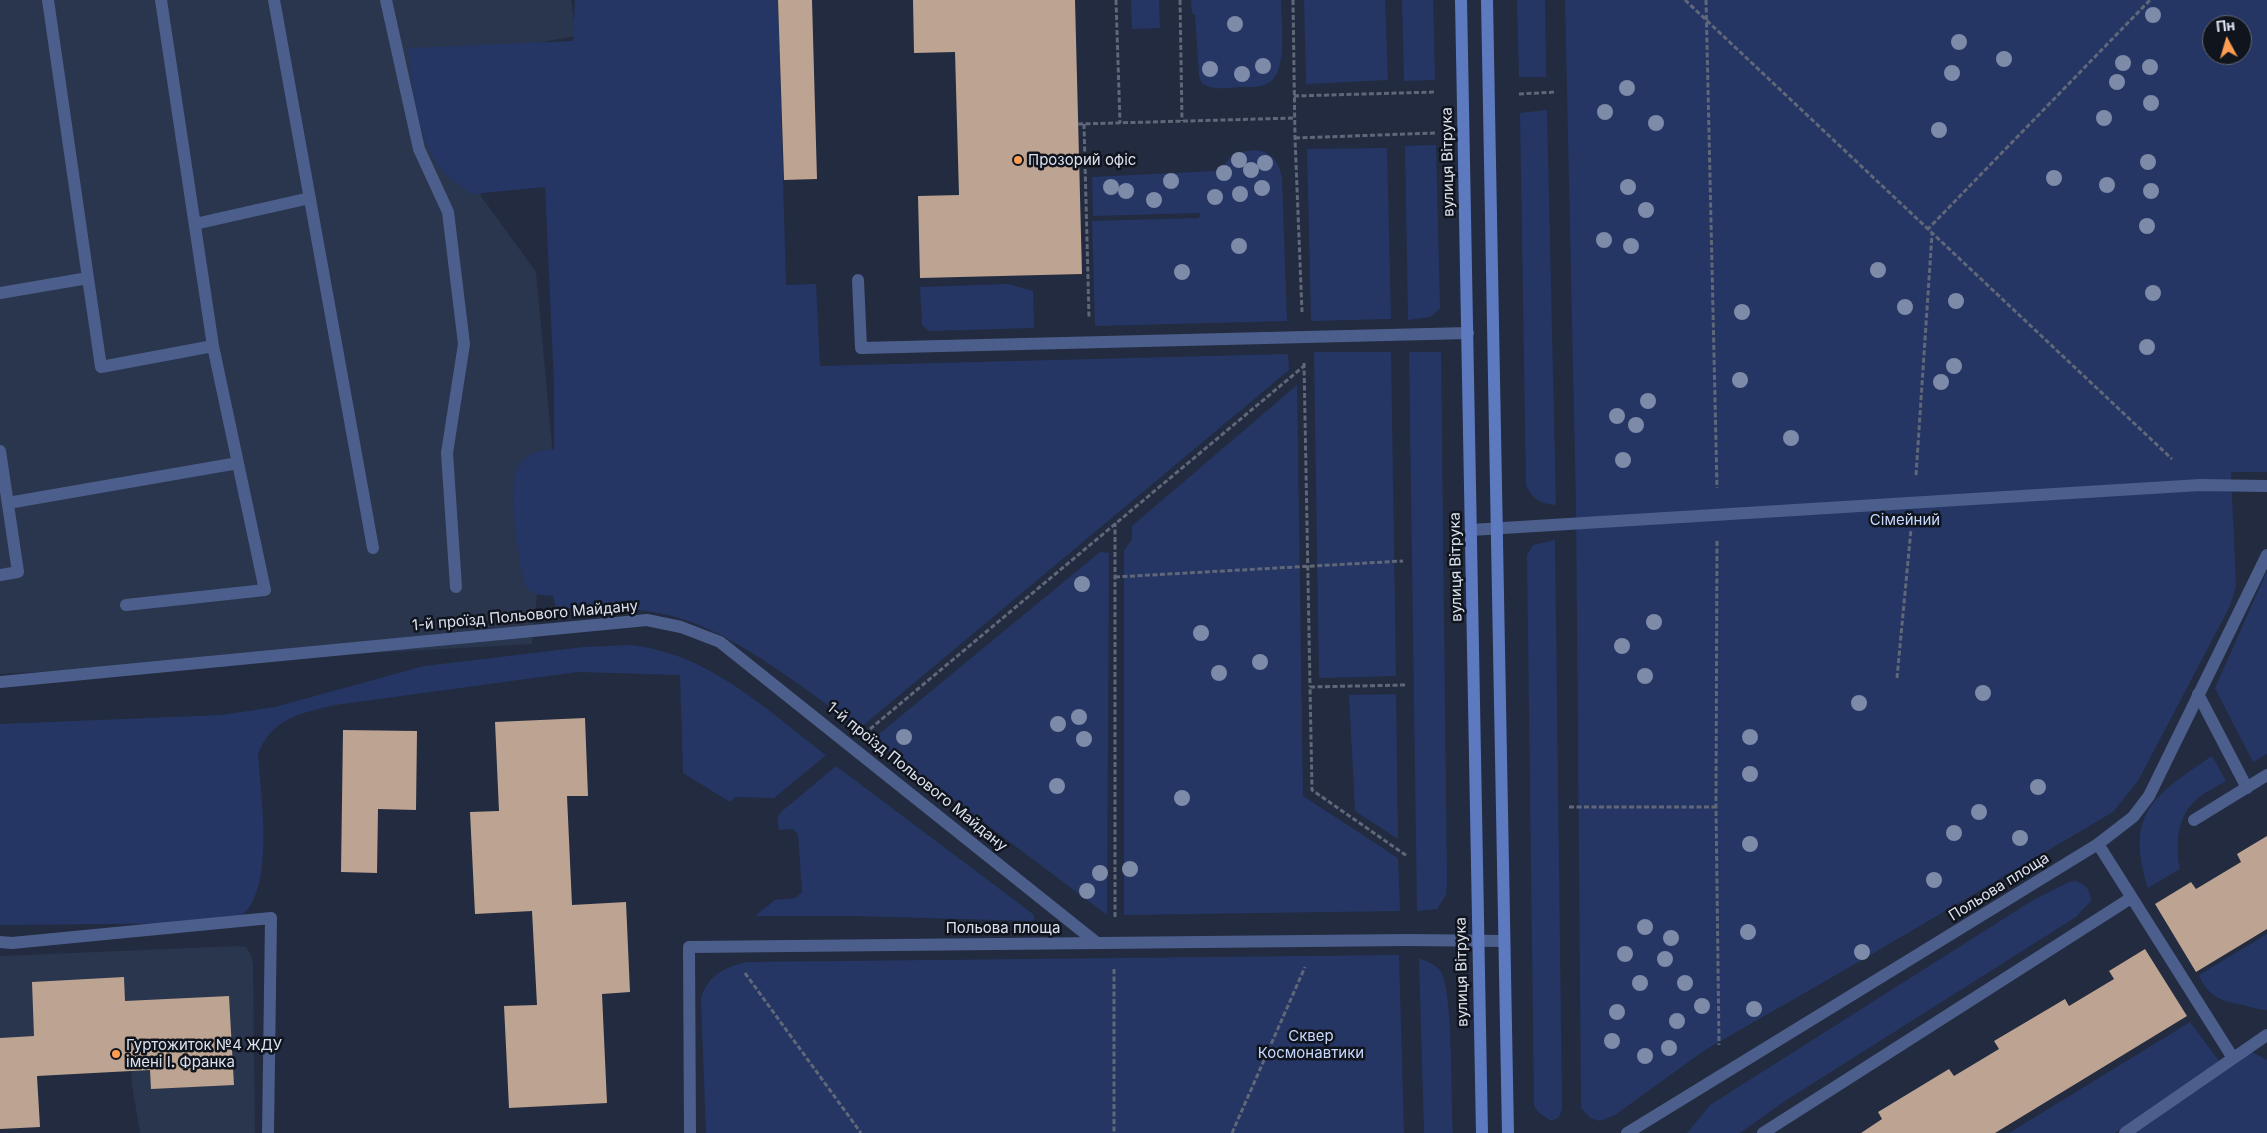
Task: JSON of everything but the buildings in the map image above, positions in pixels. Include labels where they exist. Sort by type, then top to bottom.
[{"type":"main road","name":"вулиця Вітрука","points":[[1461,0],[1482,1133]]},
{"type":"main road","points":[[1487,0],[1508,1133]]},
{"type":"street","points":[[48,0],[102,367],[213,346]]},
{"type":"street","points":[[126,605],[265,590],[213,346],[161,0]]},
{"type":"street","points":[[274,0],[373,548]]},
{"type":"street","points":[[386,0],[419,148],[448,212],[464,344],[446,454],[456,587]]},
{"type":"street","points":[[195,224],[310,198]]},
{"type":"street","points":[[0,293],[88,278]]},
{"type":"street","points":[[858,280],[861,348],[1468,333]]},
{"type":"street","points":[[0,451],[18,572],[0,575]]},
{"type":"street","points":[[8,503],[238,463]]},
{"type":"street","points":[[1472,530],[2200,485],[2267,486]]},
{"type":"street","name":"Польова площа","points":[[1627,1133],[2098,844],[2133,816],[2149,796],[2267,555]]},
{"type":"street","name":"1-й проїзд Польового Майдану","points":[[0,682],[647,620],[681,627],[720,642],[1097,943]]},
{"type":"street","points":[[2198,694],[2247,788]]},
{"type":"street","points":[[2194,820],[2267,775]]},
{"type":"street","points":[[2098,844],[2233,1058]]},
{"type":"street","points":[[1763,1133],[2131,898]]},
{"type":"street","points":[[0,942],[12,943],[271,918],[268,1133]]},
{"type":"street","name":"Польова площа","points":[[690,1133],[689,947],[1408,940],[1503,941]]},
{"type":"street","points":[[2125,1133],[2267,1035]]},
{"type":"path","points":[[1116,0],[1120,123]]},
{"type":"path","points":[[1180,0],[1182,121]]},
{"type":"path","points":[[1293,0],[1295,138],[1304,366],[1312,790],[1407,856]]},
{"type":"path","points":[[1685,0],[1927,230],[2200,485]]},
{"type":"path","points":[[1927,230],[2150,0]]},
{"type":"path","points":[[1294,96],[1434,91],[1435,97]]},
{"type":"path","points":[[1519,94],[1556,92]]},
{"type":"path","points":[[1078,124],[1295,118]]},
{"type":"path","points":[[1084,124],[1090,343]]},
{"type":"path","points":[[1295,138],[1436,133]]},
{"type":"path","points":[[1897,678],[1914,503],[1932,234]]},
{"type":"path","points":[[851,745],[1304,366]]},
{"type":"path","points":[[1115,523],[1115,920]]},
{"type":"path","points":[[1115,577],[1403,561]]},
{"type":"path","points":[[1310,687],[1406,685]]},
{"type":"path","points":[[1569,807],[1716,807]]},
{"type":"path","points":[[1232,1133],[1317,941]]},
{"type":"path","points":[[1114,943],[1114,1133]]},
{"type":"path","points":[[726,946],[860,1133]]},
{"type":"shaded area","points":[[0,0],[571,0],[576,36],[445,60],[481,196],[536,272],[552,445],[532,644],[0,674]]},
{"type":"shaded area","points":[[246,947],[251,955],[253,964],[255,1133],[140,1133],[132,1085],[131,1057],[32,1064],[0,1105],[0,956]]},
{"type":"green space","points":[[575,0],[778,0],[786,285],[816,284],[820,366],[1288,354],[1289,370],[860,728],[754,654],[710,630],[688,621],[639,610],[606,608],[556,609],[553,596],[534,594],[526,586],[517,545],[514,507],[515,476],[518,467],[533,453],[554,449],[554,385],[545,187],[472,194],[447,176],[429,150],[423,133],[414,98],[408,48],[573,41]]},
{"type":"green space","points":[[1131,0],[1159,0],[1160,28],[1132,29]]},
{"type":"green space","points":[[1191,0],[1281,0],[1281,59],[1274,79],[1267,84],[1254,87],[1215,88],[1202,83],[1199,76],[1195,14],[1192,14]]},
{"type":"green space","points":[[1304,0],[1385,0],[1388,80],[1306,84]]},
{"type":"green space","points":[[1402,0],[1433,0],[1435,80],[1404,81]]},
{"type":"green space","points":[[1517,0],[1545,0],[1546,77],[1519,77]]},
{"type":"green space","name":"Сімейний","points":[[1565,0],[2267,0],[2267,472],[2231,472],[2236,586],[2230,606],[2138,781],[2113,812],[1705,1050],[1615,1115],[1600,1121],[1590,1118],[1581,1108],[1576,504]]},
{"type":"green space","points":[[1547,110],[1556,505],[1538,500],[1531,494],[1526,485],[1520,113]]},
{"type":"green space","points":[[1436,145],[1440,309],[1430,317],[1408,320],[1405,146]]},
{"type":"green space","points":[[1387,148],[1391,319],[1311,321],[1307,149]]},
{"type":"green space","points":[[1255,150],[1266,153],[1273,158],[1282,177],[1287,321],[1095,326],[1092,221],[1199,218],[1200,213],[1093,216],[1092,177],[1216,171],[1223,167],[1233,155]]},
{"type":"green space","points":[[1008,284],[1033,291],[1034,328],[929,331],[922,325],[920,287]]},
{"type":"green space","points":[[1314,352],[1391,352],[1396,676],[1319,678]]},
{"type":"green space","points":[[1409,352],[1441,352],[1447,883],[1446,895],[1437,909],[1417,911]]},
{"type":"green space","points":[[1297,385],[1303,796],[1398,858],[1400,911],[1124,915],[1124,551],[1132,539],[1132,526]]},
{"type":"green space","points":[[1555,540],[1562,1109],[1559,1117],[1551,1121],[1538,1112],[1534,1105],[1527,555],[1533,545]]},
{"type":"green space","points":[[1100,552],[1109,553],[1107,915],[873,739]]},
{"type":"green space","points":[[2267,571],[2267,754],[2253,762],[2215,688]]},
{"type":"green space","points":[[630,645],[659,650],[711,671],[758,702],[826,755],[774,798],[736,797],[730,802],[683,773],[680,675],[578,672],[335,705],[289,719],[271,732],[258,754],[264,834],[261,877],[256,895],[246,912],[241,916],[226,923],[0,925],[0,724],[222,715],[275,707],[424,666],[584,647]]},
{"type":"green space","points":[[1396,694],[1398,839],[1355,811],[1349,695]]},
{"type":"green space","points":[[2212,756],[2226,781],[2199,797],[2186,812],[2179,830],[2178,860],[2180,869],[2148,888],[2142,862],[2140,841],[2143,823],[2150,808],[2160,795],[2175,782]]},
{"type":"green space","points":[[836,766],[1033,914],[1035,919],[1031,921],[854,916],[755,916],[775,900],[795,898],[802,892],[798,834],[792,829],[779,830],[777,818],[781,812]]},
{"type":"green space","points":[[2076,881],[2087,888],[2091,901],[2076,917],[1785,1101],[1740,1133],[1687,1133],[1710,1105],[2030,902],[2069,882]]},
{"type":"green space","points":[[2267,934],[2267,1010],[2228,1002],[2211,993],[2199,975]]},
{"type":"green space","name":"Сквер Космонавтики","points":[[1399,955],[1404,1133],[706,1133],[701,999],[707,984],[712,979],[724,970],[739,964],[747,962]]},
{"type":"green space","points":[[1419,958],[1437,967],[1445,983],[1450,1023],[1453,1133],[1424,1133]]},
{"type":"green space","points":[[2190,1022],[2219,1061],[2115,1133],[2009,1133]]},
{"type":"green space","points":[[2252,1052],[2267,1060],[2267,1133],[2136,1133]]},
{"type":"place","name":"Прозорий офіс","points":[[1018,160]]},
{"type":"place","name":"Гуртожиток №4 ЖДУ імені І. Франка","points":[[116,1054]]}]
